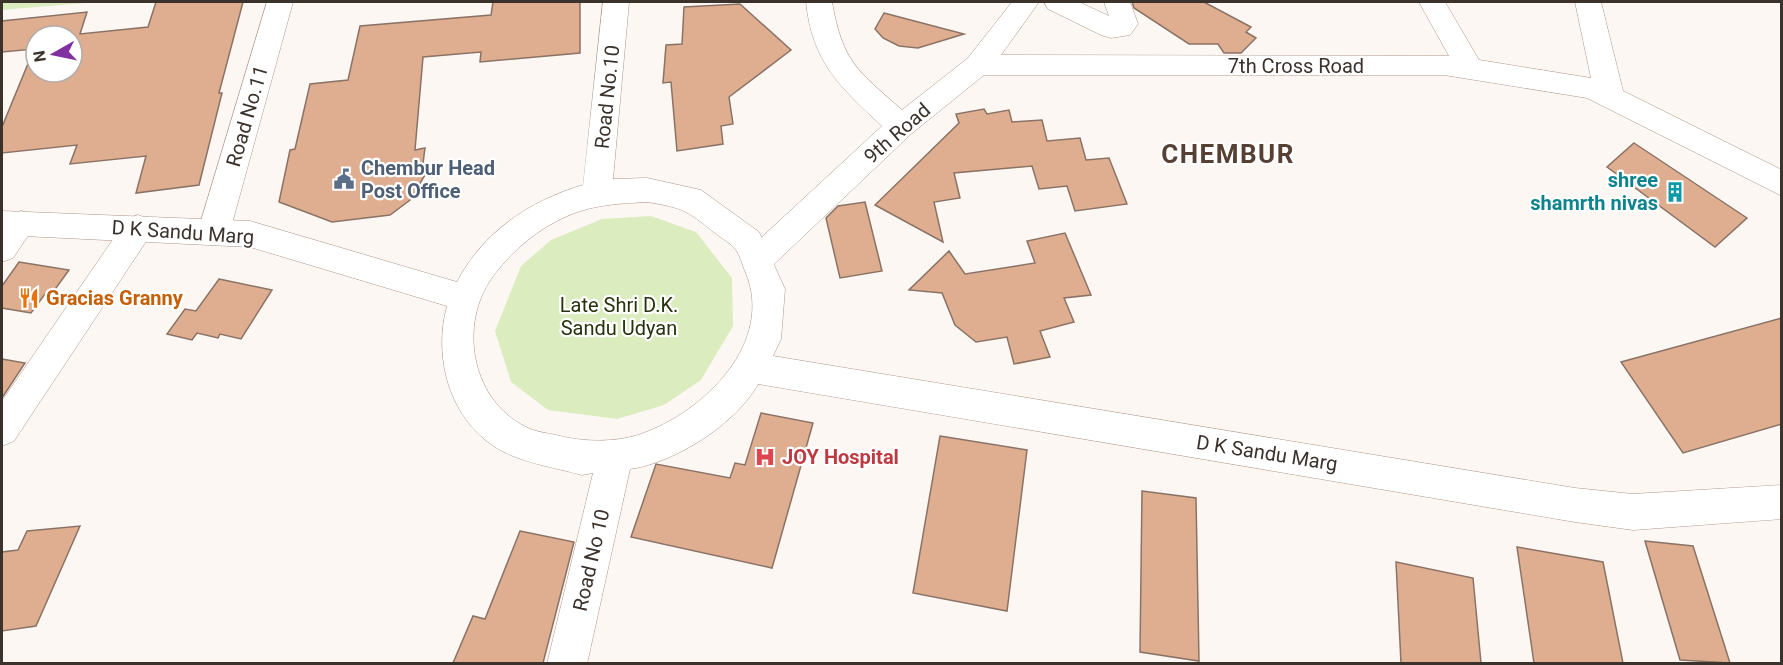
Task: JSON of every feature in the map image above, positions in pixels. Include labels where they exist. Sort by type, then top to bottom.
[{"type":"street","name":"Road No.11","points":[[214,231],[280,2]]},
{"type":"street","name":"Road No.10","points":[[597,193],[616,2]]},
{"type":"street","points":[[819,2],[822,37],[836,64],[901,126]]},
{"type":"street","name":"9th Road","points":[[760,258],[901,126],[978,65],[1026,2]]},
{"type":"street","points":[[1057,2],[1111,28],[1120,28],[1125,24],[1117,2]]},
{"type":"street","points":[[1432,2],[1470,69]]},
{"type":"street","points":[[1588,2],[1611,98]]},
{"type":"street","name":"7th Cross Road","points":[[978,65],[1444,65],[1593,89],[1782,184]]},
{"type":"street","points":[[647,190],[694,200],[733,223],[760,258],[770,292],[768,330],[754,368],[727,403],[694,429],[657,447],[615,457],[564,457],[518,442],[483,415],[462,379],[456,338],[464,298],[486,261],[517,230],[555,207],[597,193],[647,190]]},
{"type":"street","name":"D K Sandu Marg","points":[[11,223],[250,234],[464,298]]},
{"type":"street","points":[[2,249],[11,223]]},
{"type":"street","points":[[2,430],[138,228]]},
{"type":"street","name":"D K Sandu Marg","points":[[754,368],[1575,505],[1633,512],[1782,502]]},
{"type":"street","name":"Road No 10","points":[[567,663],[615,457]]},
{"type":"green space","points":[[2,2],[97,2],[2,10]]},
{"type":"green space","name":"Late Shri D.K. Sandu Udyan","points":[[651,216],[696,232],[732,278],[733,326],[701,380],[664,405],[617,419],[548,410],[511,382],[495,331],[521,266],[551,240],[602,219]]},
{"type":"building","points":[[156,2],[243,2],[219,93],[222,93],[199,185],[136,193],[146,156],[70,164],[77,145],[2,153],[2,127],[24,73],[24,84],[84,84],[84,34],[148,27]]},
{"type":"building","points":[[493,2],[580,2],[580,53],[480,62],[481,52],[423,57],[415,150],[425,148],[422,171],[425,175],[410,200],[390,215],[332,222],[279,202],[290,150],[295,149],[310,84],[348,80],[360,26],[491,15]]},
{"type":"building","points":[[1132,2],[1204,2],[1251,27],[1246,32],[1256,38],[1241,53],[1224,53],[1218,44],[1189,44],[1134,8]]},
{"type":"building","points":[[740,4],[791,50],[729,97],[733,124],[721,126],[723,144],[677,151],[671,82],[663,83],[666,45],[682,44],[684,7]]},
{"type":"building","points":[[87,12],[83,24],[24,24],[24,50],[2,52],[2,21]]},
{"type":"building","points":[[884,13],[964,34],[918,48],[899,46],[883,38],[875,29]]},
{"type":"building","points":[[984,109],[987,114],[1009,110],[1012,122],[1042,120],[1047,141],[1080,138],[1086,160],[1109,158],[1127,204],[1075,211],[1067,186],[1039,189],[1032,166],[954,173],[960,198],[934,202],[943,242],[875,205],[959,123],[956,114]]},
{"type":"building","name":"shree shamrth nivas","points":[[1634,143],[1747,218],[1715,247],[1607,167]]},
{"type":"building","points":[[865,202],[882,271],[840,278],[826,218],[838,206]]},
{"type":"building","points":[[1065,233],[1091,295],[1064,298],[1074,322],[1040,331],[1050,357],[1014,364],[1007,337],[976,342],[955,325],[942,293],[909,290],[949,251],[965,274],[1035,263],[1027,241]]},
{"type":"building","points":[[19,262],[69,270],[51,295],[45,294],[31,313],[2,308],[2,286]]},
{"type":"building","points":[[219,279],[272,290],[241,339],[220,334],[218,338],[197,333],[192,340],[167,334],[185,309],[196,311]]},
{"type":"building","points":[[1782,318],[1782,424],[1683,453],[1621,362]]},
{"type":"building","points":[[2,359],[25,363],[2,398]]},
{"type":"building","points":[[761,413],[813,423],[772,568],[631,537],[656,464],[730,478],[735,463],[745,465]]},
{"type":"building","points":[[940,436],[1027,450],[1007,611],[913,593]]},
{"type":"building","points":[[1142,491],[1196,498],[1199,661],[1140,652]]},
{"type":"building","points":[[80,526],[36,626],[2,631],[2,552],[18,550],[27,531]]},
{"type":"building","points":[[520,531],[574,542],[543,663],[453,663],[473,616],[485,619]]},
{"type":"building","points":[[1645,541],[1693,546],[1730,663],[1680,660]]},
{"type":"building","points":[[1517,547],[1603,562],[1623,663],[1534,663]]},
{"type":"building","points":[[1396,562],[1473,578],[1481,663],[1401,663]]},
{"type":"place","name":"Chembur Head Post Office","points":[[344,179]]},
{"type":"place","name":"shree shamrth nivas","points":[[1675,192]]},
{"type":"place","name":"Gracias Granny","points":[[29,298]]},
{"type":"place","name":"JOY Hospital","points":[[765,457]]},
{"type":"district","name":"CHEMBUR","points":[[1228,154]]}]
